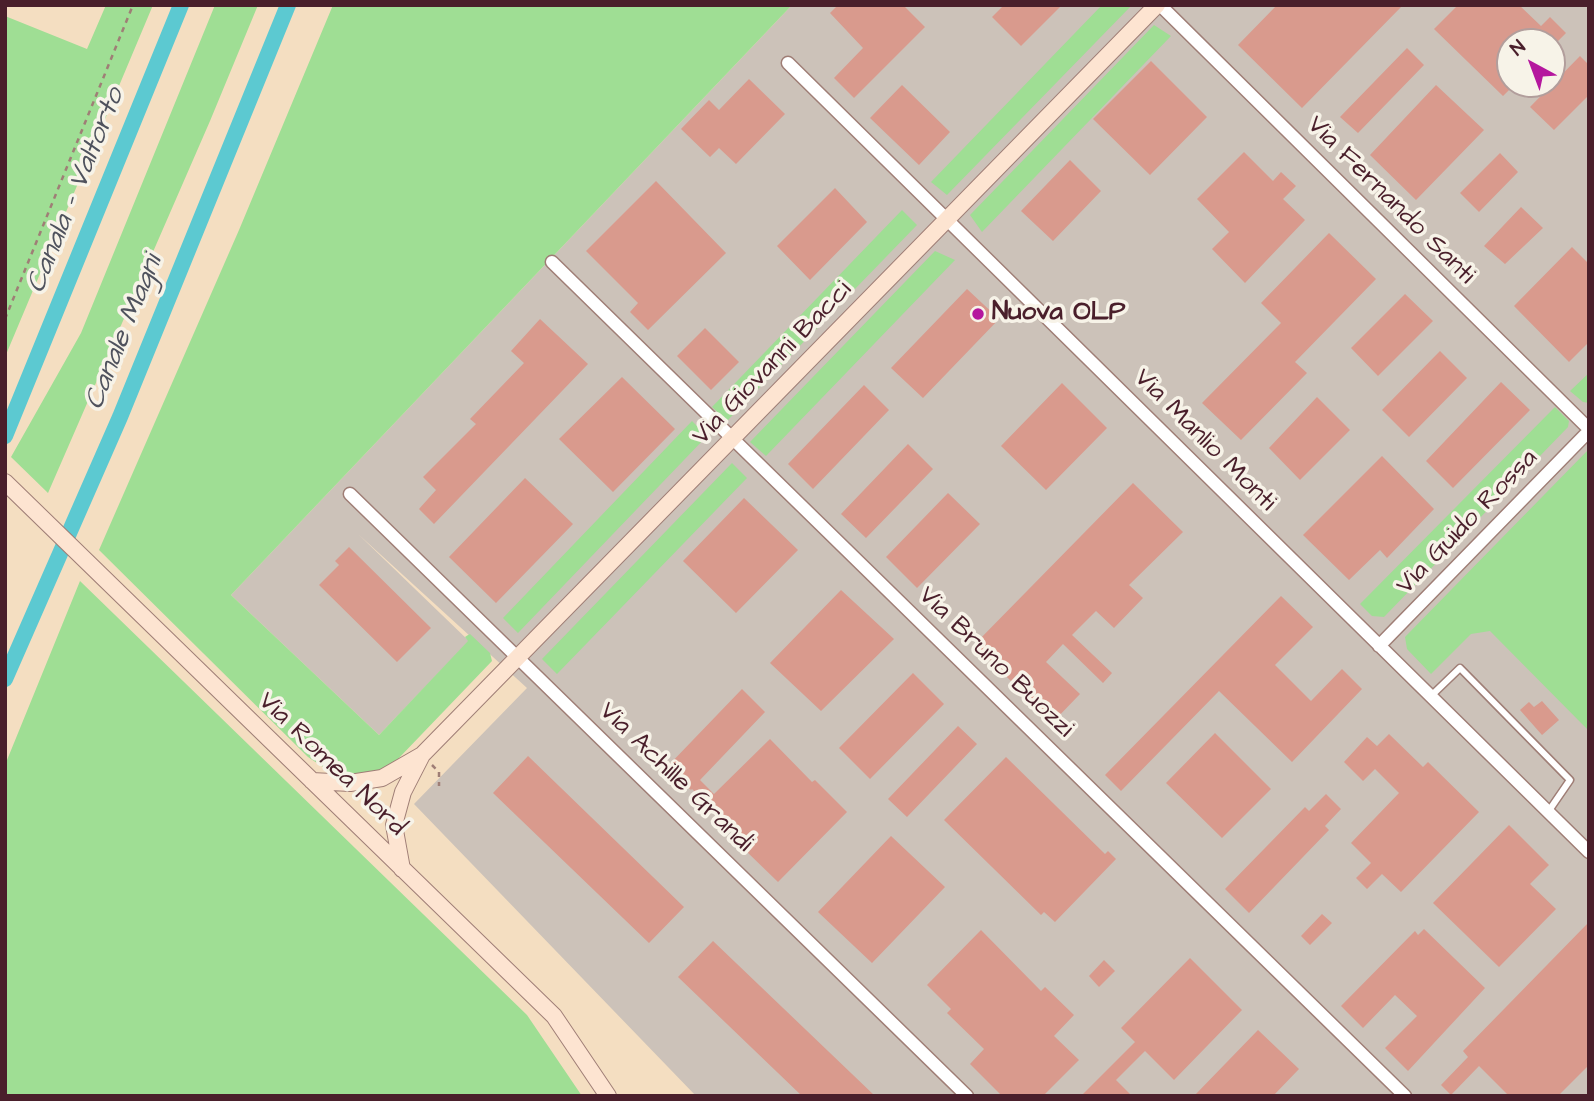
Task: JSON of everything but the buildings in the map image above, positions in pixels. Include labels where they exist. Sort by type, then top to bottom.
[{"type":"main road","name":"Via Giovanni Bacci","points":[[312,781],[350,783],[382,778],[422,755],[1158,5]]},
{"type":"main road","name":"Via Romea Nord","points":[[5,482],[554,1016],[608,1096]]},
{"type":"main road","name":"Via Giovanni Bacci","points":[[402,869],[394,825],[403,792],[422,755]]},
{"type":"street","name":"Via Fernando Santi","points":[[1158,5],[1589,430]]},
{"type":"street","name":"Via Manlio Monti","points":[[788,63],[1589,852]]},
{"type":"street","name":"Via Bruno Buozzi","points":[[552,262],[1405,1096]]},
{"type":"street","name":"Via Guido Rossa","points":[[1379,646],[1589,430]]},
{"type":"street","name":"Via Achille Grandi","points":[[350,494],[967,1096]]},
{"type":"lane","points":[[1431,696],[1460,668],[1570,780],[1548,812]]},
{"type":"path","points":[[5,319],[133,5]]},
{"type":"path","points":[[422,755],[439,772],[439,786]]},
{"type":"shaded area","points":[[792,5],[1589,5],[1589,1096],[696,1096],[414,804],[527,688],[358,534],[469,641],[379,735],[231,595]]},
{"type":"green space","points":[[106,5],[153,5],[5,357],[5,16],[87,49]]},
{"type":"green space","points":[[215,5],[258,5],[48,493],[11,457],[81,333]]},
{"type":"green space","points":[[333,5],[792,5],[231,595],[379,735],[468,641],[465,637],[470,634],[490,653],[492,661],[398,759],[382,770],[355,775],[329,771],[308,757],[99,550],[239,230]]},
{"type":"green space","points":[[1102,5],[1132,5],[947,195],[931,182]]},
{"type":"green space","points":[[1154,25],[1171,36],[982,232],[970,215]]},
{"type":"green space","points":[[902,210],[917,225],[727,421],[712,407]]},
{"type":"green space","points":[[935,251],[955,260],[766,456],[750,442]]},
{"type":"green space","points":[[1589,373],[1589,403],[1583,402],[1570,391]]},
{"type":"green space","points":[[1555,407],[1569,421],[1568,427],[1384,617],[1372,616],[1360,604]]},
{"type":"green space","points":[[692,421],[707,436],[518,633],[503,618]]},
{"type":"green space","points":[[1589,449],[1589,731],[1490,631],[1471,634],[1431,674],[1407,649],[1405,637]]},
{"type":"green space","points":[[732,463],[747,478],[557,674],[542,659]]},
{"type":"green space","points":[[80,581],[527,1015],[582,1096],[5,1096],[5,765]]},
{"type":"waterway","name":"Canala - Valtorto","points":[[5,436],[181,5]]},
{"type":"waterway","name":"Canale Magni","points":[[5,679],[120,417],[288,5]]},
{"type":"place","name":"Nuova OLP","points":[[978,314]]}]
